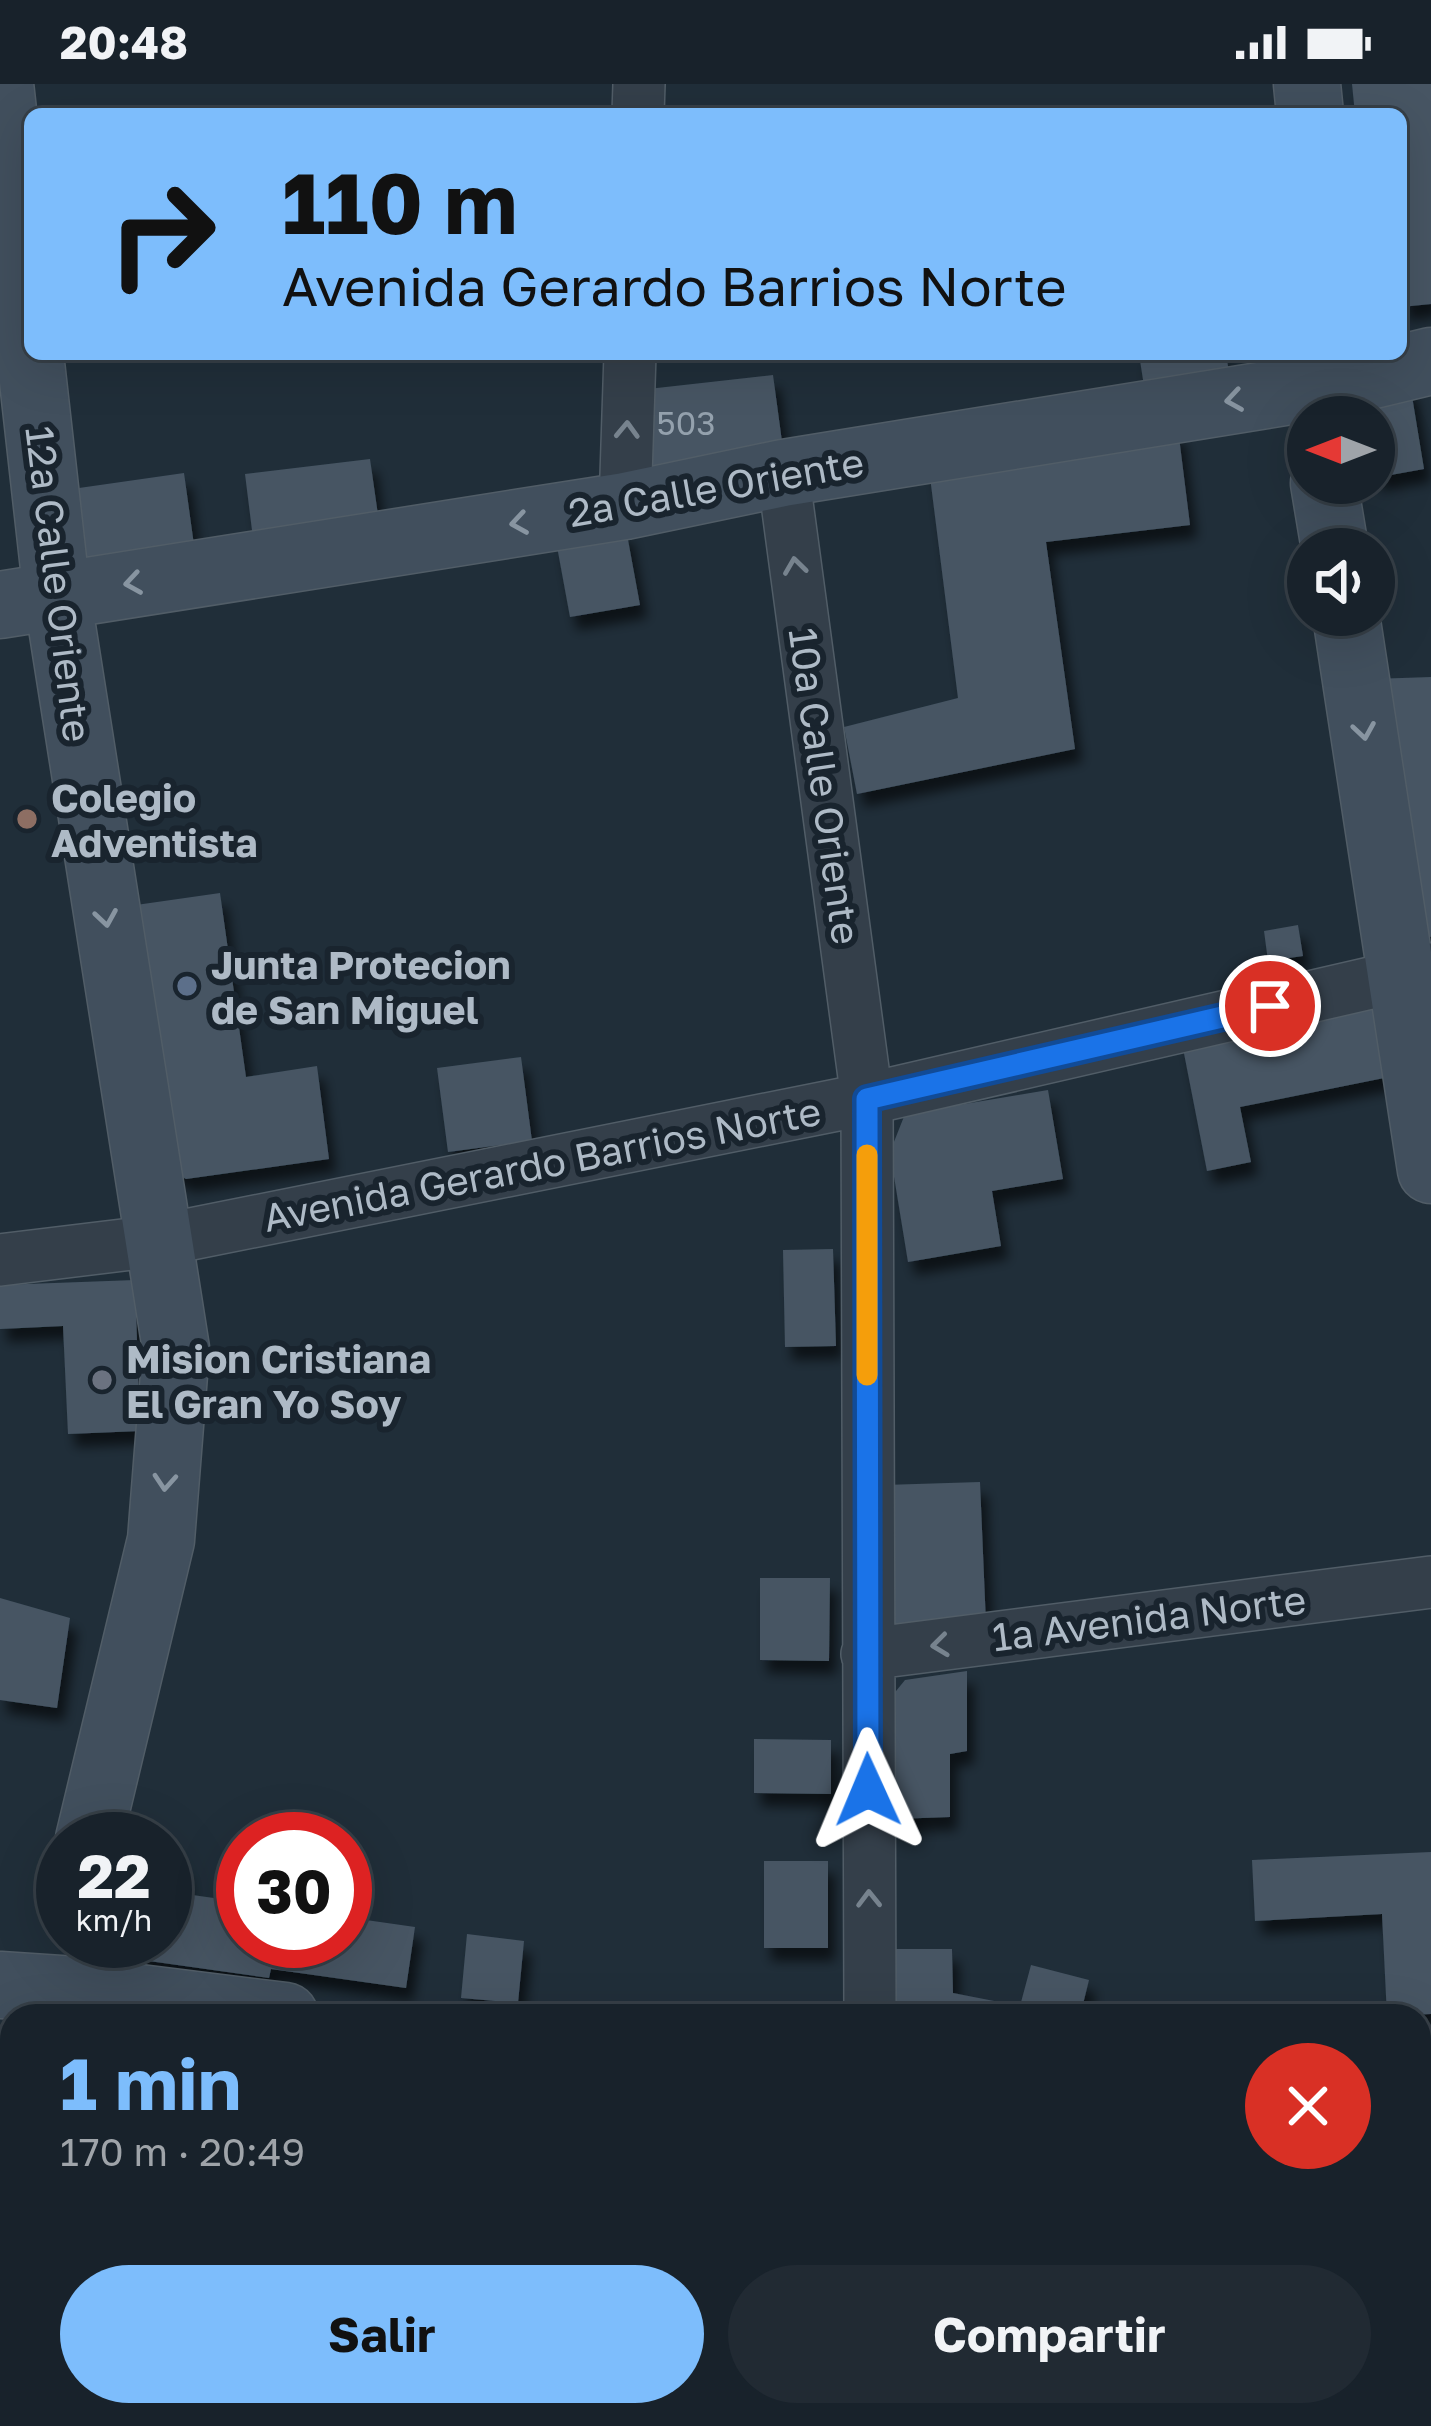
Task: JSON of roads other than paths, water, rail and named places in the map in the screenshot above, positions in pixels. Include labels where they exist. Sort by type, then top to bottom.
[{"type":"street","name":"12a Calle Oriente","points":[[0,84],[24,299]]},
{"type":"street","name":"12a Calle Oriente","points":[[30,360],[28,600],[176,1349],[161,1540],[96,1812]]},
{"type":"street","points":[[625,506],[630,360]]},
{"type":"street","name":"2a Calle Oriente","points":[[28,600],[625,506],[783,473],[1332,385],[1431,361]]},
{"type":"street","name":"10a Calle Oriente","points":[[783,473],[867,1099],[870,2004]]},
{"type":"street","points":[[1350,636],[1418,973],[1431,1169]]},
{"type":"street","name":"Avenida Gerardo Barrios Norte","points":[[0,1260],[156,1241],[867,1099],[1418,973]]},
{"type":"street","name":"1a Avenida Norte","points":[[867,1654],[1431,1582]]},
{"type":"street","points":[[0,1985],[76,1982],[211,2004]]},
{"type":"place","name":"Colegio Adventista","points":[[27,819]]},
{"type":"place","name":"Junta Protecion de San Miguel","points":[[187,986]]},
{"type":"place","name":"Mision Cristiana El Gran Yo Soy","points":[[102,1380]]}]
